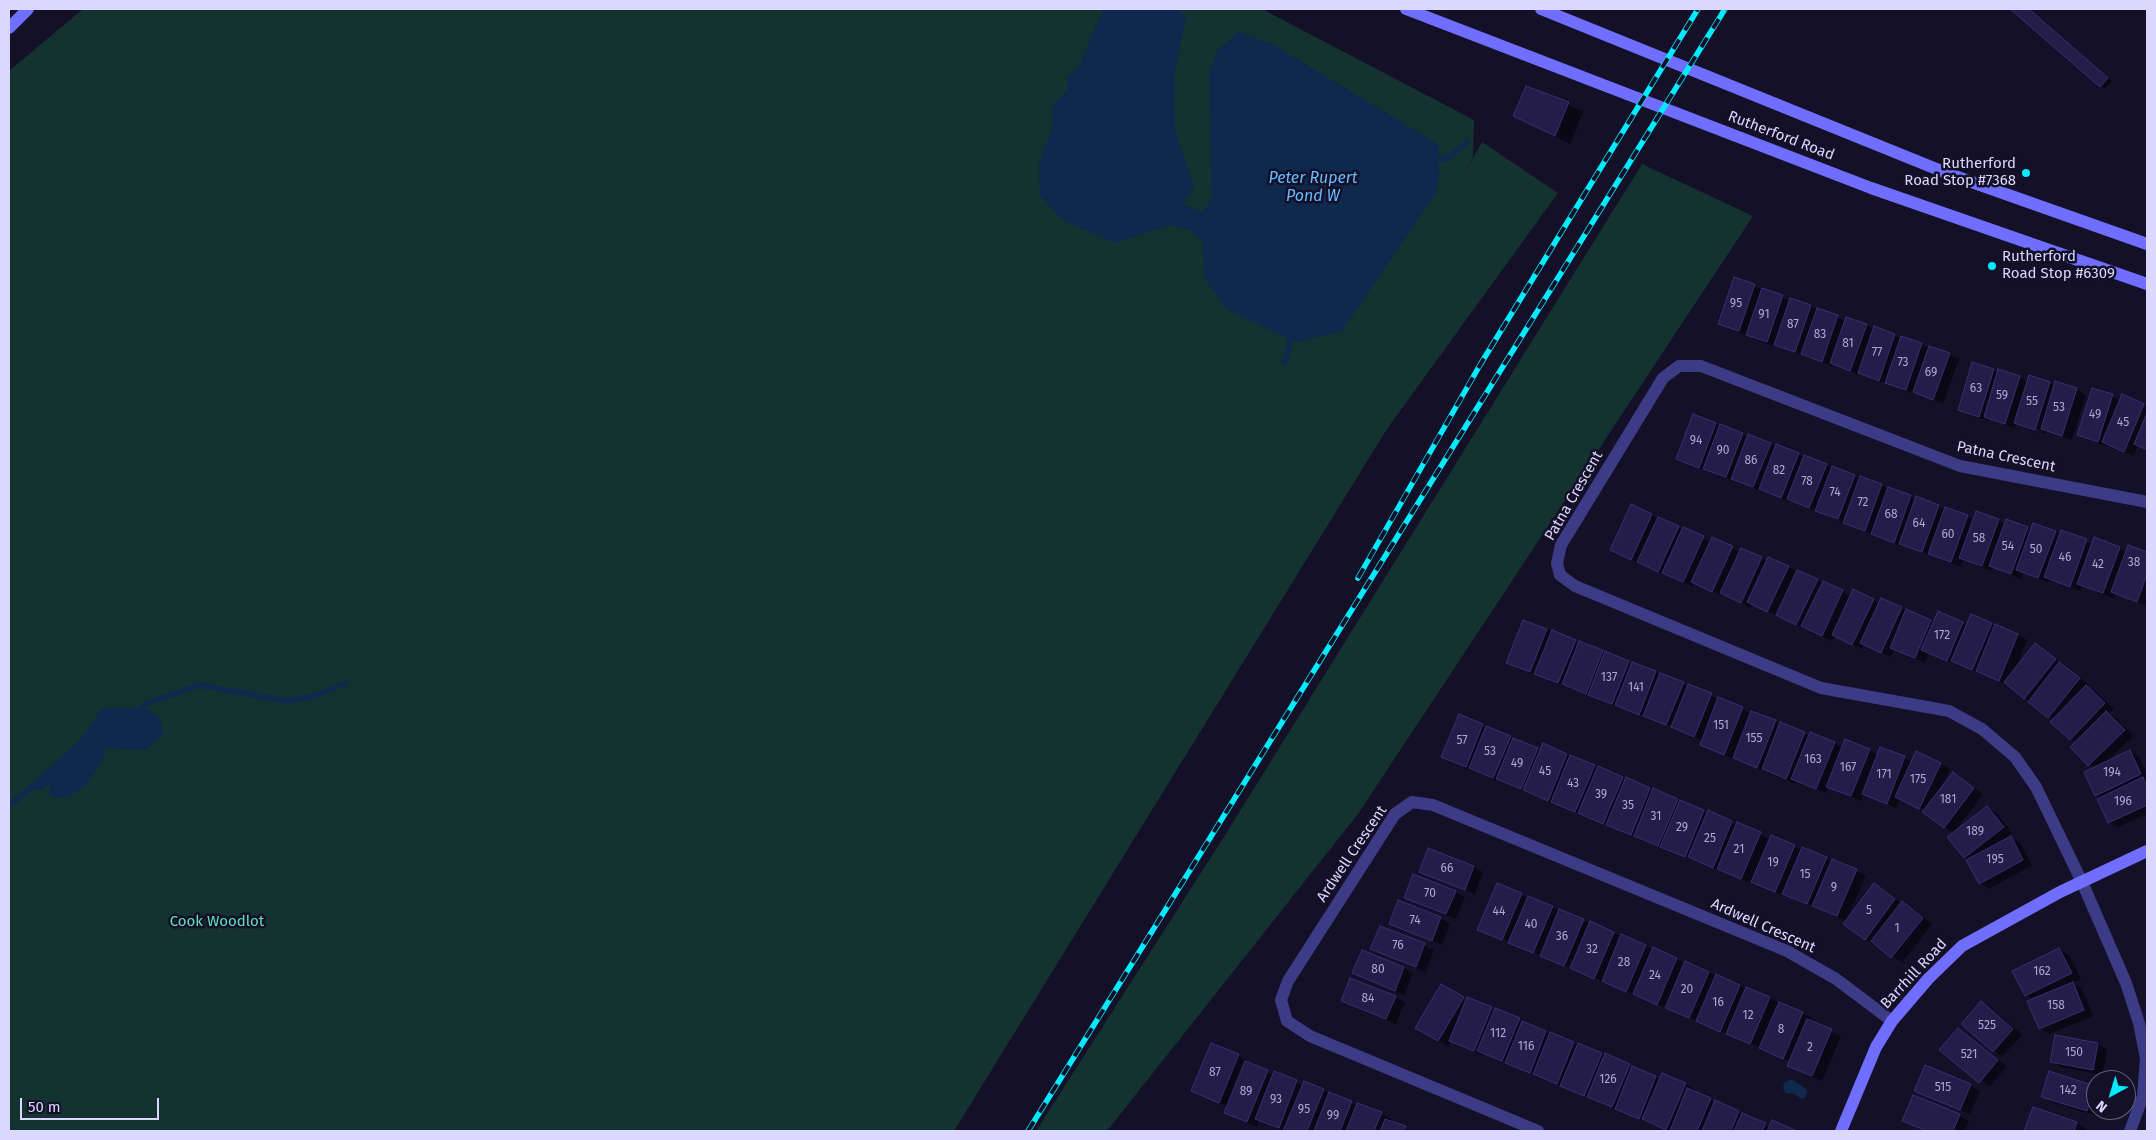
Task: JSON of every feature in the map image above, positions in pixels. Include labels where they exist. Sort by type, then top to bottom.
[{"type":"main road","points":[[9,28],[28,9]]},
{"type":"main road","name":"Rutherford Road","points":[[1406,9],[1854,181],[2147,284]]},
{"type":"main road","name":"Rutherford Road","points":[[1541,9],[1948,174],[2147,244]]},
{"type":"main road","name":"Barrhill Road","points":[[1841,1131],[1876,1047],[1892,1021],[1928,979],[1962,946],[2018,914],[2147,850]]},
{"type":"street","name":"Patna Crescent","points":[[2130,1131],[2144,1096],[2146,1058],[2139,1023],[2126,983],[2082,882],[2036,787],[2015,757],[1982,729],[1949,711],[1821,688],[1575,586],[1560,575],[1557,563],[1561,545],[1663,378],[1679,366],[1701,366],[1960,466],[2147,502]]},
{"type":"street","name":"Ardwell Crescent","points":[[1538,1131],[1310,1036],[1287,1021],[1281,1000],[1288,981],[1395,814],[1412,802],[1432,805],[1787,951],[1836,979],[1892,1021]]},
{"type":"green space","name":"Cook Woodlot","points":[[83,9],[1262,9],[1474,120],[1473,157],[1461,179],[1482,142],[1558,193],[1387,429],[954,1131],[9,1131],[9,71]]},
{"type":"green space","points":[[1642,164],[1753,216],[1358,814],[1107,1131],[1036,1131],[1225,835]]},
{"type":"water","name":"Peter Rupert Pond W","points":[[1101,9],[1178,9],[1186,17],[1174,76],[1175,130],[1194,186],[1184,204],[1202,212],[1212,199],[1209,74],[1218,49],[1239,32],[1274,45],[1438,144],[1439,174],[1436,193],[1342,331],[1296,342],[1227,310],[1205,279],[1202,241],[1190,230],[1170,225],[1115,243],[1062,220],[1040,195],[1039,164],[1053,126],[1052,106],[1067,91],[1068,76],[1078,68],[1102,13]]},
{"type":"water","points":[[101,708],[143,708],[158,716],[163,729],[163,735],[146,750],[104,748],[104,756],[87,785],[67,797],[56,798],[49,793],[50,783],[40,790],[29,789],[29,786],[83,737]]},
{"type":"water","points":[[1792,1079],[1807,1090],[1806,1097],[1802,1099],[1794,1094],[1786,1093],[1783,1089],[1784,1083]]},
{"type":"building","points":[[2010,9],[2029,9],[2108,78],[2100,87]]},
{"type":"building","points":[[1526,86],[1569,102],[1555,136],[1513,116]]},
{"type":"building","points":[[1734,277],[1755,284],[1739,331],[1718,324]]},
{"type":"building","points":[[1762,288],[1783,295],[1767,342],[1746,335]]},
{"type":"building","points":[[1790,298],[1811,305],[1795,352],[1774,345]]},
{"type":"building","points":[[1817,308],[1838,315],[1822,362],[1801,354]]},
{"type":"building","points":[[1846,317],[1867,324],[1850,371],[1830,363]]},
{"type":"building","points":[[1874,326],[1895,334],[1879,381],[1858,373]]},
{"type":"building","points":[[1901,336],[1922,343],[1906,390],[1885,383]]},
{"type":"building","points":[[1929,346],[1950,353],[1933,400],[1913,392]]},
{"type":"building","points":[[1972,362],[1994,369],[1979,417],[1958,410]]},
{"type":"building","points":[[1998,369],[2020,376],[2005,424],[1984,417]]},
{"type":"building","points":[[2029,375],[2050,382],[2035,430],[2014,423]]},
{"type":"building","points":[[2055,381],[2077,388],[2062,436],[2041,429]]},
{"type":"building","points":[[2092,388],[2113,394],[2098,442],[2077,435]]},
{"type":"building","points":[[2122,394],[2144,404],[2124,452],[2102,442]]},
{"type":"building","points":[[2147,413],[2147,450],[2134,444]]},
{"type":"building","points":[[1693,414],[1716,423],[1699,468],[1676,459]]},
{"type":"building","points":[[1720,424],[1743,433],[1726,477],[1703,469]]},
{"type":"building","points":[[1748,434],[1771,443],[1753,487],[1731,479]]},
{"type":"building","points":[[1776,444],[1799,453],[1781,498],[1759,489]]},
{"type":"building","points":[[1804,455],[1827,464],[1809,508],[1787,499]]},
{"type":"building","points":[[1832,466],[1855,475],[1838,519],[1815,511]]},
{"type":"building","points":[[1860,476],[1882,484],[1865,531],[1843,523]]},
{"type":"building","points":[[1888,487],[1911,495],[1894,543],[1871,534]]},
{"type":"building","points":[[1916,496],[1939,505],[1922,552],[1899,544]]},
{"type":"building","points":[[1631,504],[1652,514],[1631,560],[1610,550]]},
{"type":"building","points":[[1945,507],[1968,515],[1951,562],[1928,554]]},
{"type":"building","points":[[1976,511],[1999,519],[1982,566],[1959,558]]},
{"type":"building","points":[[1658,517],[1679,526],[1658,572],[1637,562]]},
{"type":"building","points":[[2006,519],[2028,527],[2011,574],[1989,566]]},
{"type":"building","points":[[2033,523],[2056,531],[2038,578],[2016,570]]},
{"type":"building","points":[[1683,527],[1704,536],[1683,582],[1662,573]]},
{"type":"building","points":[[2061,530],[2087,539],[2070,587],[2044,577]]},
{"type":"building","points":[[1712,537],[1733,546],[1712,592],[1691,582]]},
{"type":"building","points":[[2094,537],[2120,547],[2103,593],[2077,584]]},
{"type":"building","points":[[2128,545],[2147,552],[2147,574],[2137,602],[2111,592]]},
{"type":"building","points":[[1741,548],[1762,557],[1741,603],[1720,593]]},
{"type":"building","points":[[1768,557],[1789,566],[1767,612],[1747,602]]},
{"type":"building","points":[[1797,570],[1818,579],[1796,625],[1776,615]]},
{"type":"building","points":[[1823,581],[1843,590],[1822,636],[1801,626]]},
{"type":"building","points":[[1853,589],[1874,599],[1852,645],[1832,635]]},
{"type":"building","points":[[1881,598],[1902,607],[1881,653],[1860,643]]},
{"type":"building","points":[[1906,609],[1931,620],[1915,658],[1890,648]]},
{"type":"building","points":[[1938,611],[1963,622],[1947,661],[1921,650]]},
{"type":"building","points":[[1971,614],[1992,623],[1972,670],[1951,661]]},
{"type":"building","points":[[1523,620],[1547,629],[1530,672],[1506,663]]},
{"type":"building","points":[[1995,624],[2018,634],[1999,681],[1976,671]]},
{"type":"building","points":[[1552,630],[1576,640],[1558,683],[1534,674]]},
{"type":"building","points":[[1579,641],[1603,650],[1586,694],[1562,684]]},
{"type":"building","points":[[2035,643],[2056,659],[2024,699],[2004,682]]},
{"type":"building","points":[[1605,651],[1629,661],[1612,704],[1588,695]]},
{"type":"building","points":[[1632,662],[1656,671],[1639,715],[1615,705]]},
{"type":"building","points":[[2059,662],[2080,678],[2048,718],[2028,702]]},
{"type":"building","points":[[1660,673],[1684,682],[1666,725],[1643,716]]},
{"type":"building","points":[[1688,684],[1712,693],[1694,737],[1671,727]]},
{"type":"building","points":[[2086,685],[2105,703],[2070,740],[2050,722]]},
{"type":"building","points":[[1718,697],[1743,707],[1724,755],[1700,745]]},
{"type":"building","points":[[1751,711],[1776,720],[1757,768],[1733,758]]},
{"type":"building","points":[[2106,711],[2125,730],[2088,766],[2070,747]]},
{"type":"building","points":[[1459,714],[1483,724],[1466,767],[1441,757]]},
{"type":"building","points":[[1780,722],[1805,732],[1786,779],[1762,769]]},
{"type":"building","points":[[1486,726],[1511,736],[1493,778],[1469,768]]},
{"type":"building","points":[[1810,732],[1835,742],[1816,789],[1791,779]]},
{"type":"building","points":[[1513,738],[1538,748],[1521,789],[1496,779]]},
{"type":"building","points":[[1845,739],[1870,749],[1851,796],[1826,787]]},
{"type":"building","points":[[1543,743],[1567,754],[1548,801],[1523,790]]},
{"type":"building","points":[[1880,747],[1905,756],[1887,804],[1862,794]]},
{"type":"building","points":[[2130,750],[2141,774],[2095,796],[2084,772]]},
{"type":"building","points":[[1916,751],[1941,763],[1919,809],[1895,797]]},
{"type":"building","points":[[1570,755],[1595,765],[1575,812],[1551,802]]},
{"type":"building","points":[[1598,766],[1623,777],[1603,824],[1578,813]]},
{"type":"building","points":[[1953,772],[1974,788],[1944,828],[1922,812]]},
{"type":"building","points":[[1626,777],[1650,788],[1631,835],[1606,825]]},
{"type":"building","points":[[2143,777],[2147,787],[2147,805],[2108,823],[2097,799]]},
{"type":"building","points":[[1653,788],[1678,799],[1658,846],[1634,836]]},
{"type":"building","points":[[1680,800],[1704,810],[1685,857],[1660,847]]},
{"type":"building","points":[[1987,806],[2004,827],[1964,858],[1947,837]]},
{"type":"building","points":[[1708,810],[1732,821],[1713,868],[1688,857]]},
{"type":"building","points":[[1737,822],[1761,832],[1741,879],[1717,869]]},
{"type":"building","points":[[1771,835],[1795,845],[1775,892],[1751,882]]},
{"type":"building","points":[[2011,836],[2023,860],[1979,884],[1966,860]]},
{"type":"building","points":[[1802,847],[1827,857],[1807,904],[1782,894]]},
{"type":"building","points":[[1428,848],[1474,866],[1465,890],[1419,872]]},
{"type":"building","points":[[1832,859],[1857,869],[1837,916],[1812,906]]},
{"type":"building","points":[[1413,874],[1456,891],[1446,914],[1404,898]]},
{"type":"building","points":[[1497,883],[1522,893],[1502,940],[1477,930]]},
{"type":"building","points":[[1874,883],[1895,899],[1865,940],[1843,924]]},
{"type":"building","points":[[1528,896],[1553,906],[1533,953],[1508,943]]},
{"type":"building","points":[[1398,900],[1441,917],[1432,941],[1389,924]]},
{"type":"building","points":[[1902,901],[1923,918],[1891,958],[1871,941]]},
{"type":"building","points":[[1559,909],[1584,919],[1564,966],[1540,956]]},
{"type":"building","points":[[1590,921],[1614,932],[1594,979],[1570,968]]},
{"type":"building","points":[[1380,926],[1425,943],[1416,967],[1370,949]]},
{"type":"building","points":[[1621,934],[1646,945],[1626,992],[1602,981]]},
{"type":"building","points":[[1653,947],[1677,958],[1657,1005],[1633,994]]},
{"type":"building","points":[[2059,948],[2072,973],[2025,996],[2012,971]]},
{"type":"building","points":[[1362,950],[1404,967],[1395,991],[1352,973]]},
{"type":"building","points":[[1685,961],[1709,972],[1689,1018],[1665,1008]]},
{"type":"building","points":[[1716,974],[1740,985],[1720,1032],[1696,1021]]},
{"type":"building","points":[[1350,978],[1396,996],[1386,1019],[1341,1001]]},
{"type":"building","points":[[2073,982],[2084,1010],[2039,1029],[2027,1001]]},
{"type":"building","points":[[1441,984],[1464,997],[1438,1041],[1415,1028]]},
{"type":"building","points":[[1746,987],[1770,997],[1750,1044],[1726,1034]]},
{"type":"building","points":[[1467,997],[1492,1007],[1474,1051],[1449,1041]]},
{"type":"building","points":[[1981,1001],[2013,1029],[1993,1052],[1961,1024]]},
{"type":"building","points":[[1779,1002],[1803,1012],[1783,1059],[1759,1048]]},
{"type":"building","points":[[1495,1008],[1520,1018],[1502,1061],[1477,1051]]},
{"type":"building","points":[[1807,1019],[1832,1029],[1812,1076],[1787,1066]]},
{"type":"building","points":[[1522,1021],[1546,1031],[1530,1073],[1505,1063]]},
{"type":"building","points":[[1958,1028],[1998,1060],[1979,1083],[1939,1050]]},
{"type":"building","points":[[1550,1032],[1574,1042],[1557,1084],[1533,1074]]},
{"type":"building","points":[[2055,1035],[2098,1043],[2093,1070],[2050,1062]]},
{"type":"building","points":[[1211,1043],[1239,1054],[1219,1103],[1191,1091]]},
{"type":"building","points":[[1578,1043],[1602,1053],[1584,1096],[1560,1086]]},
{"type":"building","points":[[1605,1053],[1630,1064],[1612,1107],[1587,1097]]},
{"type":"building","points":[[1245,1061],[1268,1070],[1247,1122],[1224,1113]]},
{"type":"building","points":[[1925,1065],[1971,1084],[1960,1110],[1914,1091]]},
{"type":"building","points":[[1632,1066],[1656,1076],[1639,1119],[1615,1109]]},
{"type":"building","points":[[1274,1071],[1297,1080],[1279,1128],[1255,1119]]},
{"type":"building","points":[[2049,1071],[2086,1083],[2086,1111],[2041,1097]]},
{"type":"building","points":[[1662,1073],[1686,1083],[1666,1130],[1642,1119]]},
{"type":"building","points":[[1304,1081],[1324,1089],[1307,1131],[1283,1131]]},
{"type":"building","points":[[1687,1088],[1711,1098],[1697,1131],[1670,1131]]},
{"type":"building","points":[[1329,1092],[1352,1101],[1340,1131],[1314,1131]]},
{"type":"building","points":[[1913,1095],[1960,1114],[1953,1131],[1927,1131],[1902,1121]]},
{"type":"building","points":[[1715,1100],[1739,1111],[1731,1131],[1702,1131]]},
{"type":"building","points":[[1357,1103],[1382,1112],[1374,1131],[1346,1131]]},
{"type":"building","points":[[2033,1107],[2077,1122],[2074,1131],[2024,1131]]},
{"type":"building","points":[[1742,1113],[1766,1123],[1762,1131],[1734,1131]]},
{"type":"building","points":[[1385,1119],[1406,1126],[1404,1131],[1380,1131]]},
{"type":"building","points":[[1772,1120],[1797,1131],[1767,1131]]},
{"type":"waterway","points":[[1433,159],[1447,159],[1467,142]]},
{"type":"waterway","points":[[1284,363],[1288,354],[1291,332]]},
{"type":"waterway","points":[[143,708],[146,704],[199,685],[287,701],[315,696],[346,683]]},
{"type":"waterway","points":[[9,806],[29,789]]},
{"type":"railway","points":[[1358,578],[1480,365],[1698,9]]},
{"type":"railway","points":[[1028,1131],[1725,9]]},
{"type":"place","name":"Rutherford Road Stop #7368","points":[[2026,173]]},
{"type":"place","name":"Rutherford Road Stop #6309","points":[[1992,266]]}]
